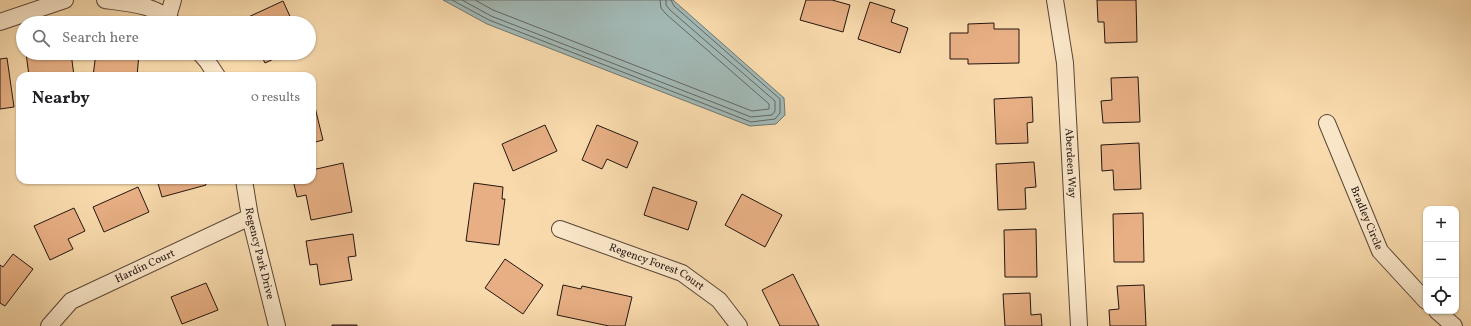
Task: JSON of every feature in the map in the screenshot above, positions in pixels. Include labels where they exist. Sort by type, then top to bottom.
[{"type":"street","points":[[18,16],[65,0]]},
{"type":"street","points":[[105,0],[142,6],[163,16]]},
{"type":"street","points":[[171,16],[173,0]]},
{"type":"street","name":"Aberdeen Way","points":[[1055,0],[1065,63],[1079,326]]},
{"type":"street","points":[[0,22],[16,17]]},
{"type":"street","points":[[206,60],[214,72]]},
{"type":"street","name":"Bradley Circle","points":[[1327,123],[1380,251],[1423,298]]},
{"type":"street","name":"Regency Park Drive","points":[[245,184],[250,217],[277,326]]},
{"type":"street","name":"Hardin Court","points":[[49,326],[71,301],[250,217]]},
{"type":"street","name":"Regency Forest Court","points":[[560,229],[682,273],[719,300],[739,326]]},
{"type":"street","points":[[1440,314],[1454,326]]},
{"type":"water","points":[[443,0],[673,0],[784,98],[785,115],[776,124],[750,126],[487,24]]},
{"type":"building","points":[[806,0],[832,0],[850,5],[843,32],[800,20]]},
{"type":"building","points":[[1097,0],[1136,0],[1137,42],[1105,43],[1104,22],[1098,22]]},
{"type":"building","points":[[283,1],[290,16],[250,16]]},
{"type":"building","points":[[870,2],[895,10],[891,22],[908,28],[900,53],[858,39]]},
{"type":"building","points":[[994,23],[994,29],[1019,29],[1019,63],[968,64],[968,59],[950,59],[950,33],[968,33],[968,24]]},
{"type":"building","points":[[7,58],[14,107],[0,109],[0,59]]},
{"type":"building","points":[[27,60],[72,60],[73,72],[28,72]]},
{"type":"building","points":[[95,60],[138,60],[137,72],[94,72]]},
{"type":"building","points":[[264,60],[272,60],[265,63]]},
{"type":"building","points":[[1138,77],[1140,122],[1103,123],[1101,101],[1112,100],[1111,78]]},
{"type":"building","points":[[1032,97],[1033,122],[1027,123],[1028,143],[996,144],[994,99]]},
{"type":"building","points":[[316,111],[323,140],[316,142]]},
{"type":"building","points":[[545,125],[557,151],[513,171],[502,144]]},
{"type":"building","points":[[597,125],[638,142],[627,168],[607,159],[602,169],[582,160]]},
{"type":"building","points":[[1139,143],[1141,189],[1114,190],[1113,170],[1102,171],[1101,145]]},
{"type":"building","points":[[1034,162],[1036,187],[1025,188],[1026,209],[998,210],[996,164]]},
{"type":"building","points":[[343,163],[352,212],[311,220],[306,195],[297,197],[294,184],[316,184],[316,169]]},
{"type":"building","points":[[474,183],[503,187],[502,199],[505,199],[499,245],[466,241]]},
{"type":"building","points":[[158,184],[206,184],[206,185],[162,197]]},
{"type":"building","points":[[138,187],[149,212],[104,232],[93,207]]},
{"type":"building","points":[[653,187],[697,202],[688,230],[644,215]]},
{"type":"building","points":[[742,194],[782,215],[765,247],[725,225]]},
{"type":"building","points":[[74,208],[85,231],[68,239],[73,249],[50,260],[34,226]]},
{"type":"building","points":[[1143,213],[1144,262],[1114,262],[1113,214]]},
{"type":"building","points":[[1036,229],[1037,277],[1005,277],[1004,230]]},
{"type":"building","points":[[353,234],[356,256],[348,257],[352,280],[320,285],[317,264],[310,265],[306,241]]},
{"type":"building","points":[[13,254],[33,269],[5,306],[0,303],[0,265],[3,267]]},
{"type":"building","points":[[505,259],[543,285],[523,314],[485,288]]},
{"type":"building","points":[[793,274],[819,326],[780,326],[762,290]]},
{"type":"building","points":[[206,283],[218,310],[182,324],[171,297]]},
{"type":"building","points":[[563,285],[581,289],[582,286],[632,297],[625,326],[609,326],[557,315]]},
{"type":"building","points":[[1144,285],[1146,326],[1110,326],[1109,310],[1119,309],[1117,286]]},
{"type":"building","points":[[1030,293],[1031,315],[1041,314],[1042,326],[1005,326],[1003,294]]},
{"type":"building","points":[[357,325],[357,326],[332,326]]}]
